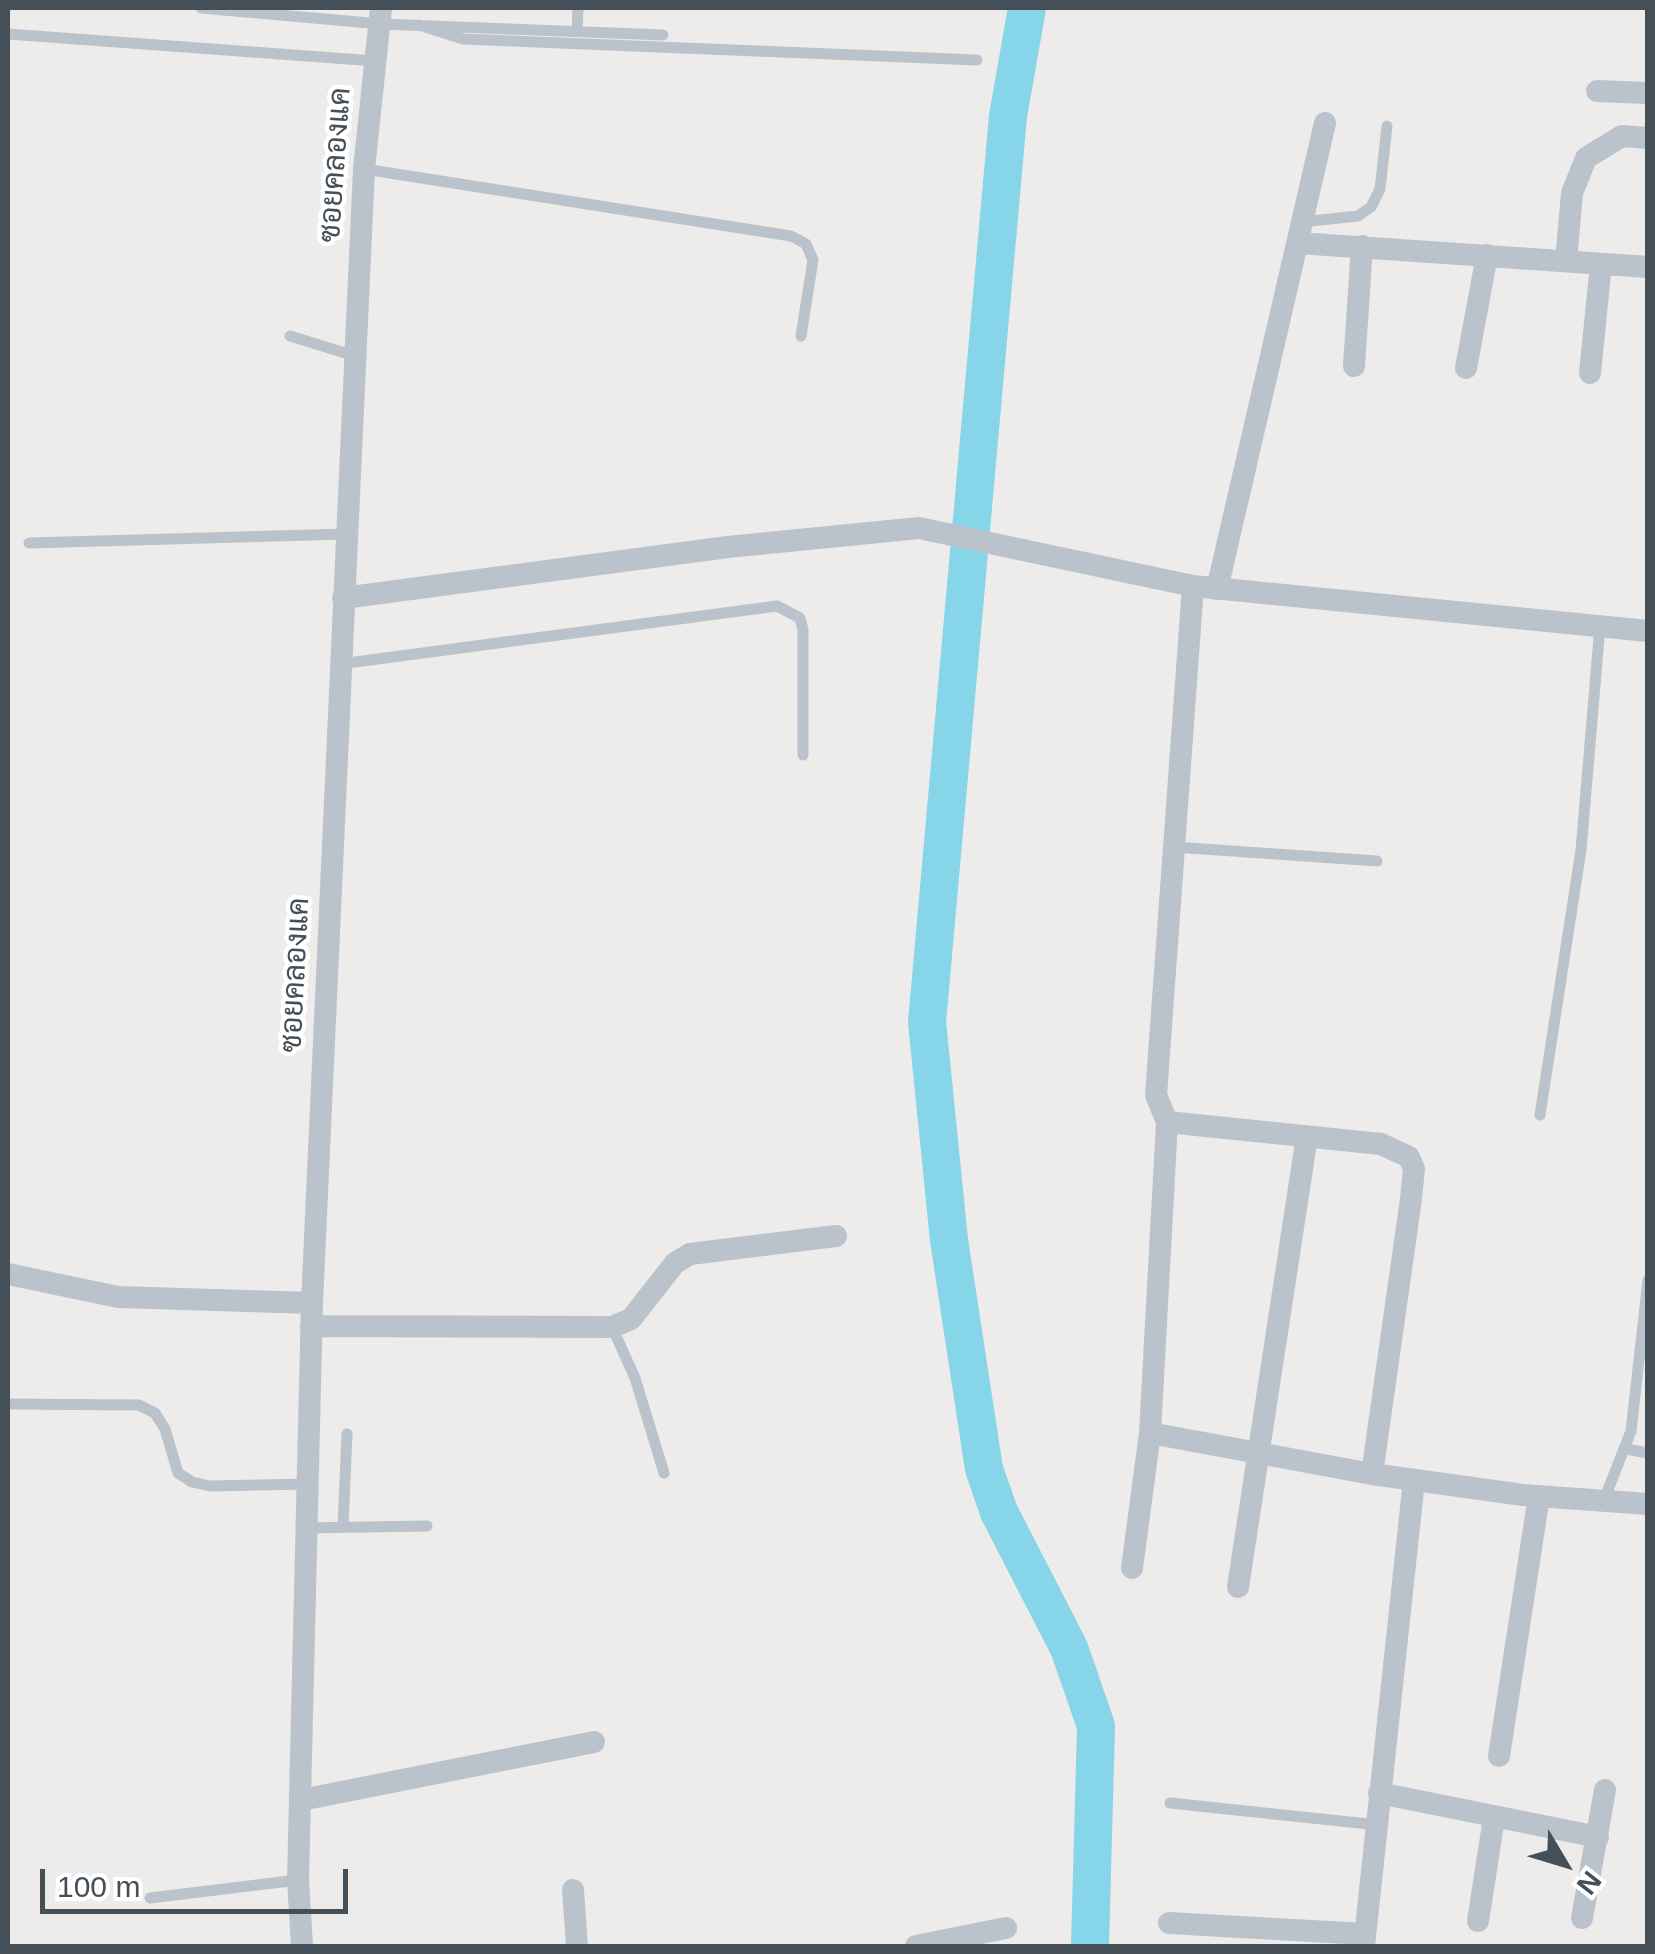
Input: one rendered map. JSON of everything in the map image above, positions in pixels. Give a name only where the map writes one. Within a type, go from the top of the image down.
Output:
[{"type":"street","name":"ซอยคลองแค","points":[[302,1946],[298,1880],[311,1315],[364,169],[381,16]]},
{"type":"street","points":[[1597,91],[1648,93]]},
{"type":"street","points":[[1217,589],[1325,123]]},
{"type":"street","points":[[1566,261],[1572,193],[1586,158],[1622,136],[1648,138]]},
{"type":"street","points":[[1300,232],[1362,246],[1648,267]]},
{"type":"street","points":[[1354,366],[1362,246]]},
{"type":"street","points":[[1466,368],[1486,254]]},
{"type":"street","points":[[1590,373],[1601,264]]},
{"type":"street","points":[[343,598],[900,529],[949,532],[1193,586],[1648,631]]},
{"type":"street","points":[[1132,1568],[1150,1433],[1167,1122],[1157,1085],[1193,586]]},
{"type":"street","points":[[1167,1122],[1381,1144],[1410,1157],[1414,1169],[1372,1474]]},
{"type":"street","points":[[1238,1587],[1307,1136]]},
{"type":"street","points":[[8,1274],[118,1297],[311,1315],[612,1327],[631,1319],[675,1263],[690,1254],[836,1236]]},
{"type":"street","points":[[1150,1433],[1414,1480],[1539,1496],[1648,1504]]},
{"type":"street","points":[[1170,1923],[1364,1940],[1414,1480]]},
{"type":"street","points":[[1499,1756],[1539,1496]]},
{"type":"street","points":[[302,1800],[594,1742]]},
{"type":"street","points":[[1582,1918],[1606,1790]]},
{"type":"street","points":[[1379,1792],[1598,1837]]},
{"type":"street","points":[[1478,1921],[1494,1818]]},
{"type":"street","points":[[573,1890],[577,1946]]},
{"type":"street","points":[[916,1946],[1006,1928]]},
{"type":"lane","points":[[201,8],[381,16],[463,39],[976,60]]},
{"type":"lane","points":[[576,30],[578,8]]},
{"type":"lane","points":[[419,25],[663,34]]},
{"type":"lane","points":[[8,34],[374,61]]},
{"type":"lane","points":[[1300,232],[1358,216],[1371,208],[1380,188],[1387,126]]},
{"type":"lane","points":[[364,169],[791,236],[806,244],[812,260],[801,336]]},
{"type":"lane","points":[[290,336],[355,356]]},
{"type":"lane","points":[[29,542],[346,534]]},
{"type":"lane","points":[[340,664],[777,606],[800,618],[803,630],[803,755]]},
{"type":"lane","points":[[1540,1115],[1581,850],[1600,626]]},
{"type":"lane","points":[[1174,847],[1377,860]]},
{"type":"lane","points":[[1604,1500],[1626,1449],[1636,1401],[1648,1280]]},
{"type":"lane","points":[[612,1327],[636,1378],[664,1472]]},
{"type":"lane","points":[[8,1404],[138,1405],[155,1413],[165,1429],[178,1473],[192,1482],[307,1484]]},
{"type":"lane","points":[[343,1528],[346,1434]]},
{"type":"lane","points":[[1626,1449],[1648,1454]]},
{"type":"lane","points":[[304,1528],[427,1526]]},
{"type":"lane","points":[[1170,1803],[1378,1825]]},
{"type":"lane","points":[[150,1898],[298,1880]]},
{"type":"waterway","points":[[1027,8],[1008,116],[927,1022],[949,1240],[984,1469],[999,1512],[1069,1648],[1096,1726],[1090,1946]]}]
